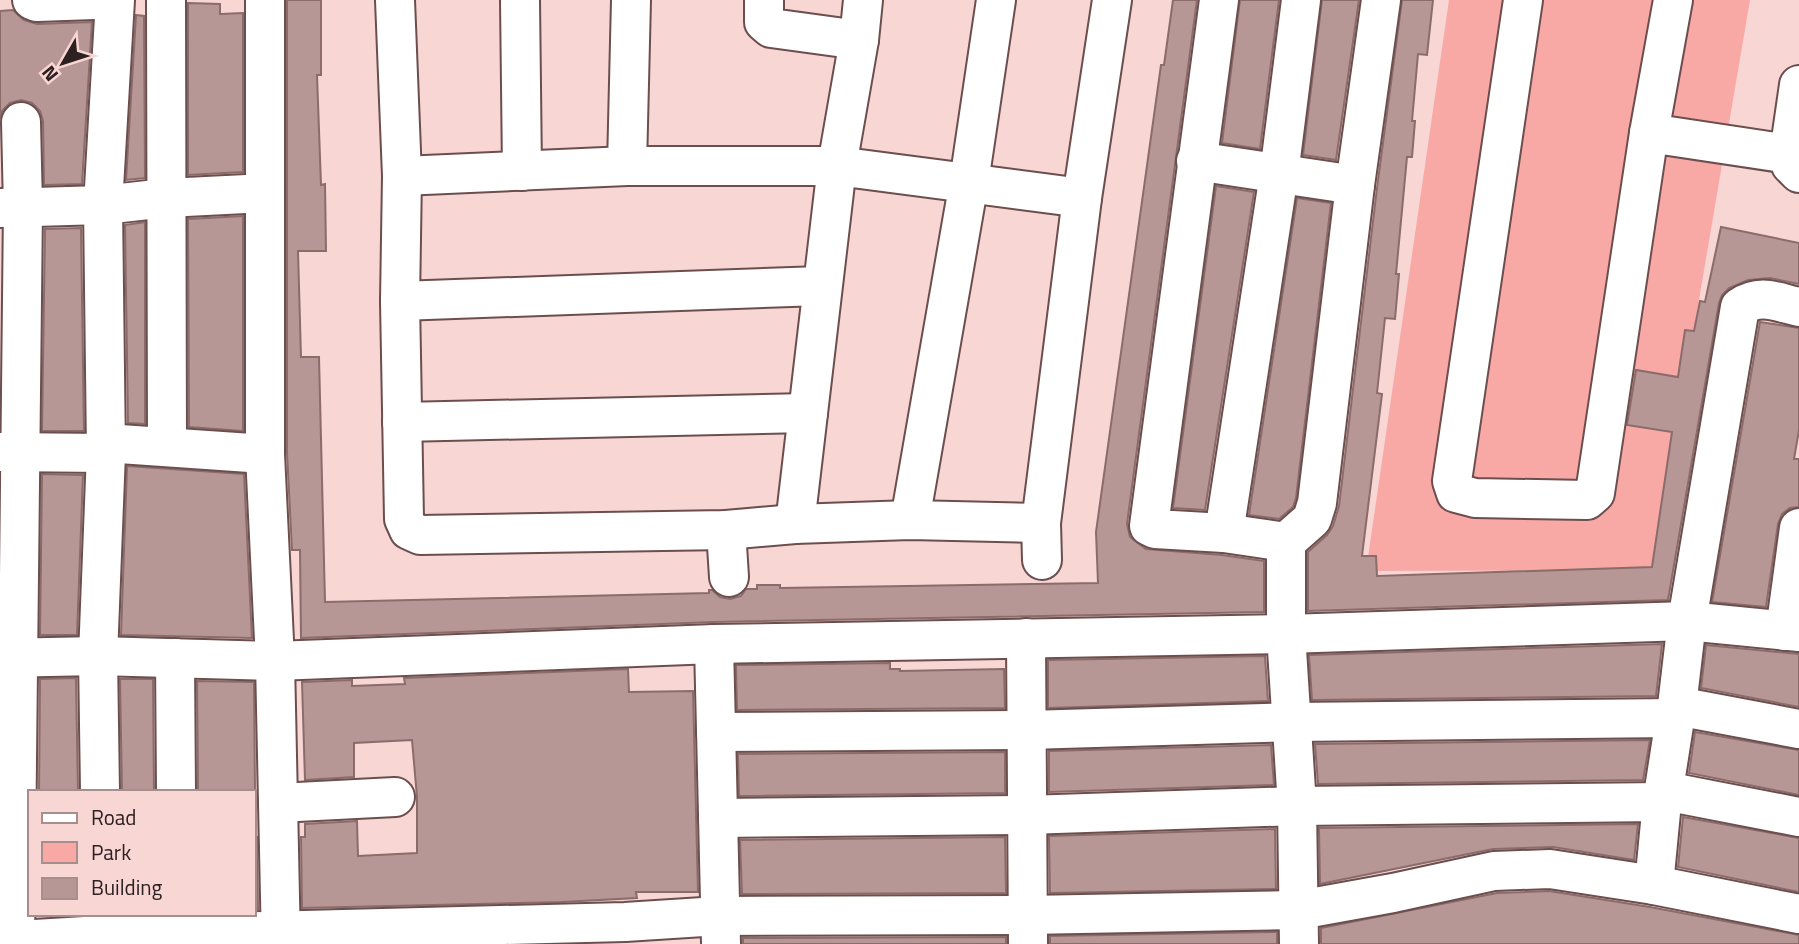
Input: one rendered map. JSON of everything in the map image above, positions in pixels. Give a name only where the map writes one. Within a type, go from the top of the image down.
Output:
[{"type":"street","points":[[32,0],[94,0]]},
{"type":"street","points":[[100,790],[99,656],[106,448],[103,205],[115,0]]},
{"type":"street","points":[[166,0],[167,446]]},
{"type":"street","points":[[265,0],[265,454],[275,661],[281,938]]},
{"type":"street","points":[[395,0],[402,176],[400,301],[404,519],[409,530],[420,535],[726,530],[795,524],[910,520],[1042,541],[1082,198],[1112,0]]},
{"type":"street","points":[[520,0],[522,172]]},
{"type":"street","points":[[627,166],[631,0]]},
{"type":"street","points":[[764,0],[764,22],[771,28],[859,40]]},
{"type":"street","points":[[795,524],[821,286],[863,0]]},
{"type":"street","points":[[910,520],[969,182],[996,0]]},
{"type":"street","points":[[1219,0],[1149,526],[1155,529],[1224,533],[1286,542]]},
{"type":"street","points":[[1224,533],[1279,174],[1301,0]]},
{"type":"street","points":[[1299,927],[1297,806],[1286,634],[1286,542],[1312,519],[1317,503],[1355,186],[1381,0]]},
{"type":"street","points":[[1523,0],[1452,481],[1456,493],[1475,498],[1587,500],[1595,493],[1649,133],[1673,0]]},
{"type":"street","points":[[1649,133],[1794,163],[1799,85]]},
{"type":"street","points":[[21,122],[11,207],[8,658],[10,942],[101,931],[178,931],[281,938],[720,930],[1299,927],[1393,893],[1494,871],[1550,869],[1654,885],[1799,914]]},
{"type":"street","points":[[1196,161],[1355,186]]},
{"type":"street","points":[[402,176],[627,166],[837,166],[1082,198]]},
{"type":"street","points":[[11,207],[103,205],[265,192]]},
{"type":"street","points":[[400,301],[821,286]]},
{"type":"street","points":[[1654,885],[1687,621],[1740,307],[1752,299],[1760,298],[1799,307]]},
{"type":"street","points":[[402,422],[808,413]]},
{"type":"street","points":[[10,452],[167,446],[265,454]]},
{"type":"street","points":[[8,658],[99,656],[275,661],[715,644],[1286,634],[1687,621],[1792,632],[1799,528]]},
{"type":"street","points":[[726,530],[729,576]]},
{"type":"street","points":[[1026,638],[1028,930]]},
{"type":"street","points":[[715,644],[720,930]]},
{"type":"street","points":[[175,658],[176,790]]},
{"type":"street","points":[[716,732],[1028,730],[1676,712],[1799,729]]},
{"type":"street","points":[[278,803],[395,797]]},
{"type":"street","points":[[718,818],[1027,815],[1664,797],[1799,817]]},
{"type":"green space","points":[[1449,0],[1750,0],[1653,570],[1366,571]]},
{"type":"building","points":[[287,0],[321,0],[321,75],[317,75],[321,185],[325,184],[326,251],[298,251],[301,357],[319,357],[325,602],[709,593],[709,590],[720,597],[730,599],[741,596],[746,589],[757,589],[757,585],[780,585],[780,588],[1098,583],[1096,532],[1161,65],[1164,65],[1173,0],[1197,0],[1127,524],[1130,537],[1146,549],[1264,561],[1264,612],[713,622],[301,638],[300,550],[292,550],[287,453]]},
{"type":"building","points":[[1240,0],[1279,0],[1260,149],[1222,143]]},
{"type":"building","points":[[1322,0],[1359,0],[1336,160],[1303,155]]},
{"type":"building","points":[[1402,0],[1433,0],[1427,55],[1418,54],[1412,157],[1407,157],[1396,274],[1399,274],[1395,319],[1385,318],[1377,393],[1382,394],[1362,556],[1376,556],[1377,576],[1652,567],[1672,432],[1627,425],[1636,370],[1678,377],[1685,330],[1694,331],[1700,301],[1705,302],[1721,227],[1799,243],[1799,284],[1770,278],[1748,280],[1729,288],[1719,303],[1668,600],[1308,611],[1308,552],[1327,535],[1333,526],[1339,506]]},
{"type":"building","points":[[188,3],[220,4],[220,14],[243,13],[243,172],[188,175]]},
{"type":"building","points":[[13,10],[24,20],[37,24],[92,22],[82,184],[44,185],[43,121],[40,111],[32,103],[21,100],[10,103],[2,111],[0,119],[0,11]]},
{"type":"building","points":[[136,15],[144,16],[145,178],[126,180]]},
{"type":"building","points":[[1216,186],[1254,192],[1205,510],[1173,508]]},
{"type":"building","points":[[1297,198],[1331,203],[1296,498],[1293,507],[1279,519],[1249,515]]},
{"type":"building","points":[[243,216],[243,431],[189,427],[188,219]]},
{"type":"building","points":[[145,222],[145,424],[128,423],[125,225]]},
{"type":"building","points":[[81,228],[84,431],[42,431],[45,229]]},
{"type":"building","points":[[1760,322],[1799,328],[1799,430],[1794,459],[1799,459],[1799,507],[1790,508],[1782,514],[1778,524],[1766,607],[1712,602]]},
{"type":"building","points":[[127,466],[244,474],[252,638],[121,635]]},
{"type":"building","points":[[42,474],[83,475],[77,635],[40,635]]},
{"type":"building","points":[[1662,644],[1656,696],[1312,700],[1309,655]]},
{"type":"building","points":[[1706,645],[1799,654],[1799,707],[1701,688]]},
{"type":"building","points":[[1265,656],[1268,701],[1048,708],[1048,660]]},
{"type":"building","points":[[890,663],[890,669],[900,671],[1004,669],[1005,708],[737,710],[736,665]]},
{"type":"building","points":[[628,669],[629,692],[693,691],[698,892],[636,892],[637,898],[562,902],[302,908],[301,837],[305,837],[305,824],[357,821],[358,856],[417,853],[417,797],[412,740],[354,743],[354,777],[305,780],[302,682],[352,680],[352,686],[405,684],[404,678]]},
{"type":"building","points":[[76,678],[78,790],[39,790],[40,679]]},
{"type":"building","points":[[120,679],[153,679],[154,790],[122,790]]},
{"type":"building","points":[[197,681],[254,682],[255,790],[198,790]]},
{"type":"building","points":[[1695,732],[1799,750],[1799,795],[1689,773]]},
{"type":"building","points":[[1650,740],[1643,780],[1318,784],[1315,744]]},
{"type":"building","points":[[1271,745],[1274,785],[1049,792],[1049,751]]},
{"type":"building","points":[[1005,752],[1005,793],[739,796],[738,754]]},
{"type":"building","points":[[1683,817],[1799,838],[1799,892],[1678,867]]},
{"type":"building","points":[[1638,824],[1634,860],[1553,847],[1493,849],[1320,884],[1319,828]]},
{"type":"building","points":[[1275,829],[1276,889],[1050,893],[1049,836]]},
{"type":"building","points":[[256,837],[257,837],[256,909]]},
{"type":"building","points":[[1005,837],[1006,893],[742,894],[740,840]]},
{"type":"building","points":[[1549,891],[1799,935],[1799,944],[1321,944],[1321,928],[1497,893]]},
{"type":"building","points":[[1277,932],[1277,944],[1050,944],[1050,936]]},
{"type":"building","points":[[1006,937],[1006,944],[743,944],[743,938]]}]
